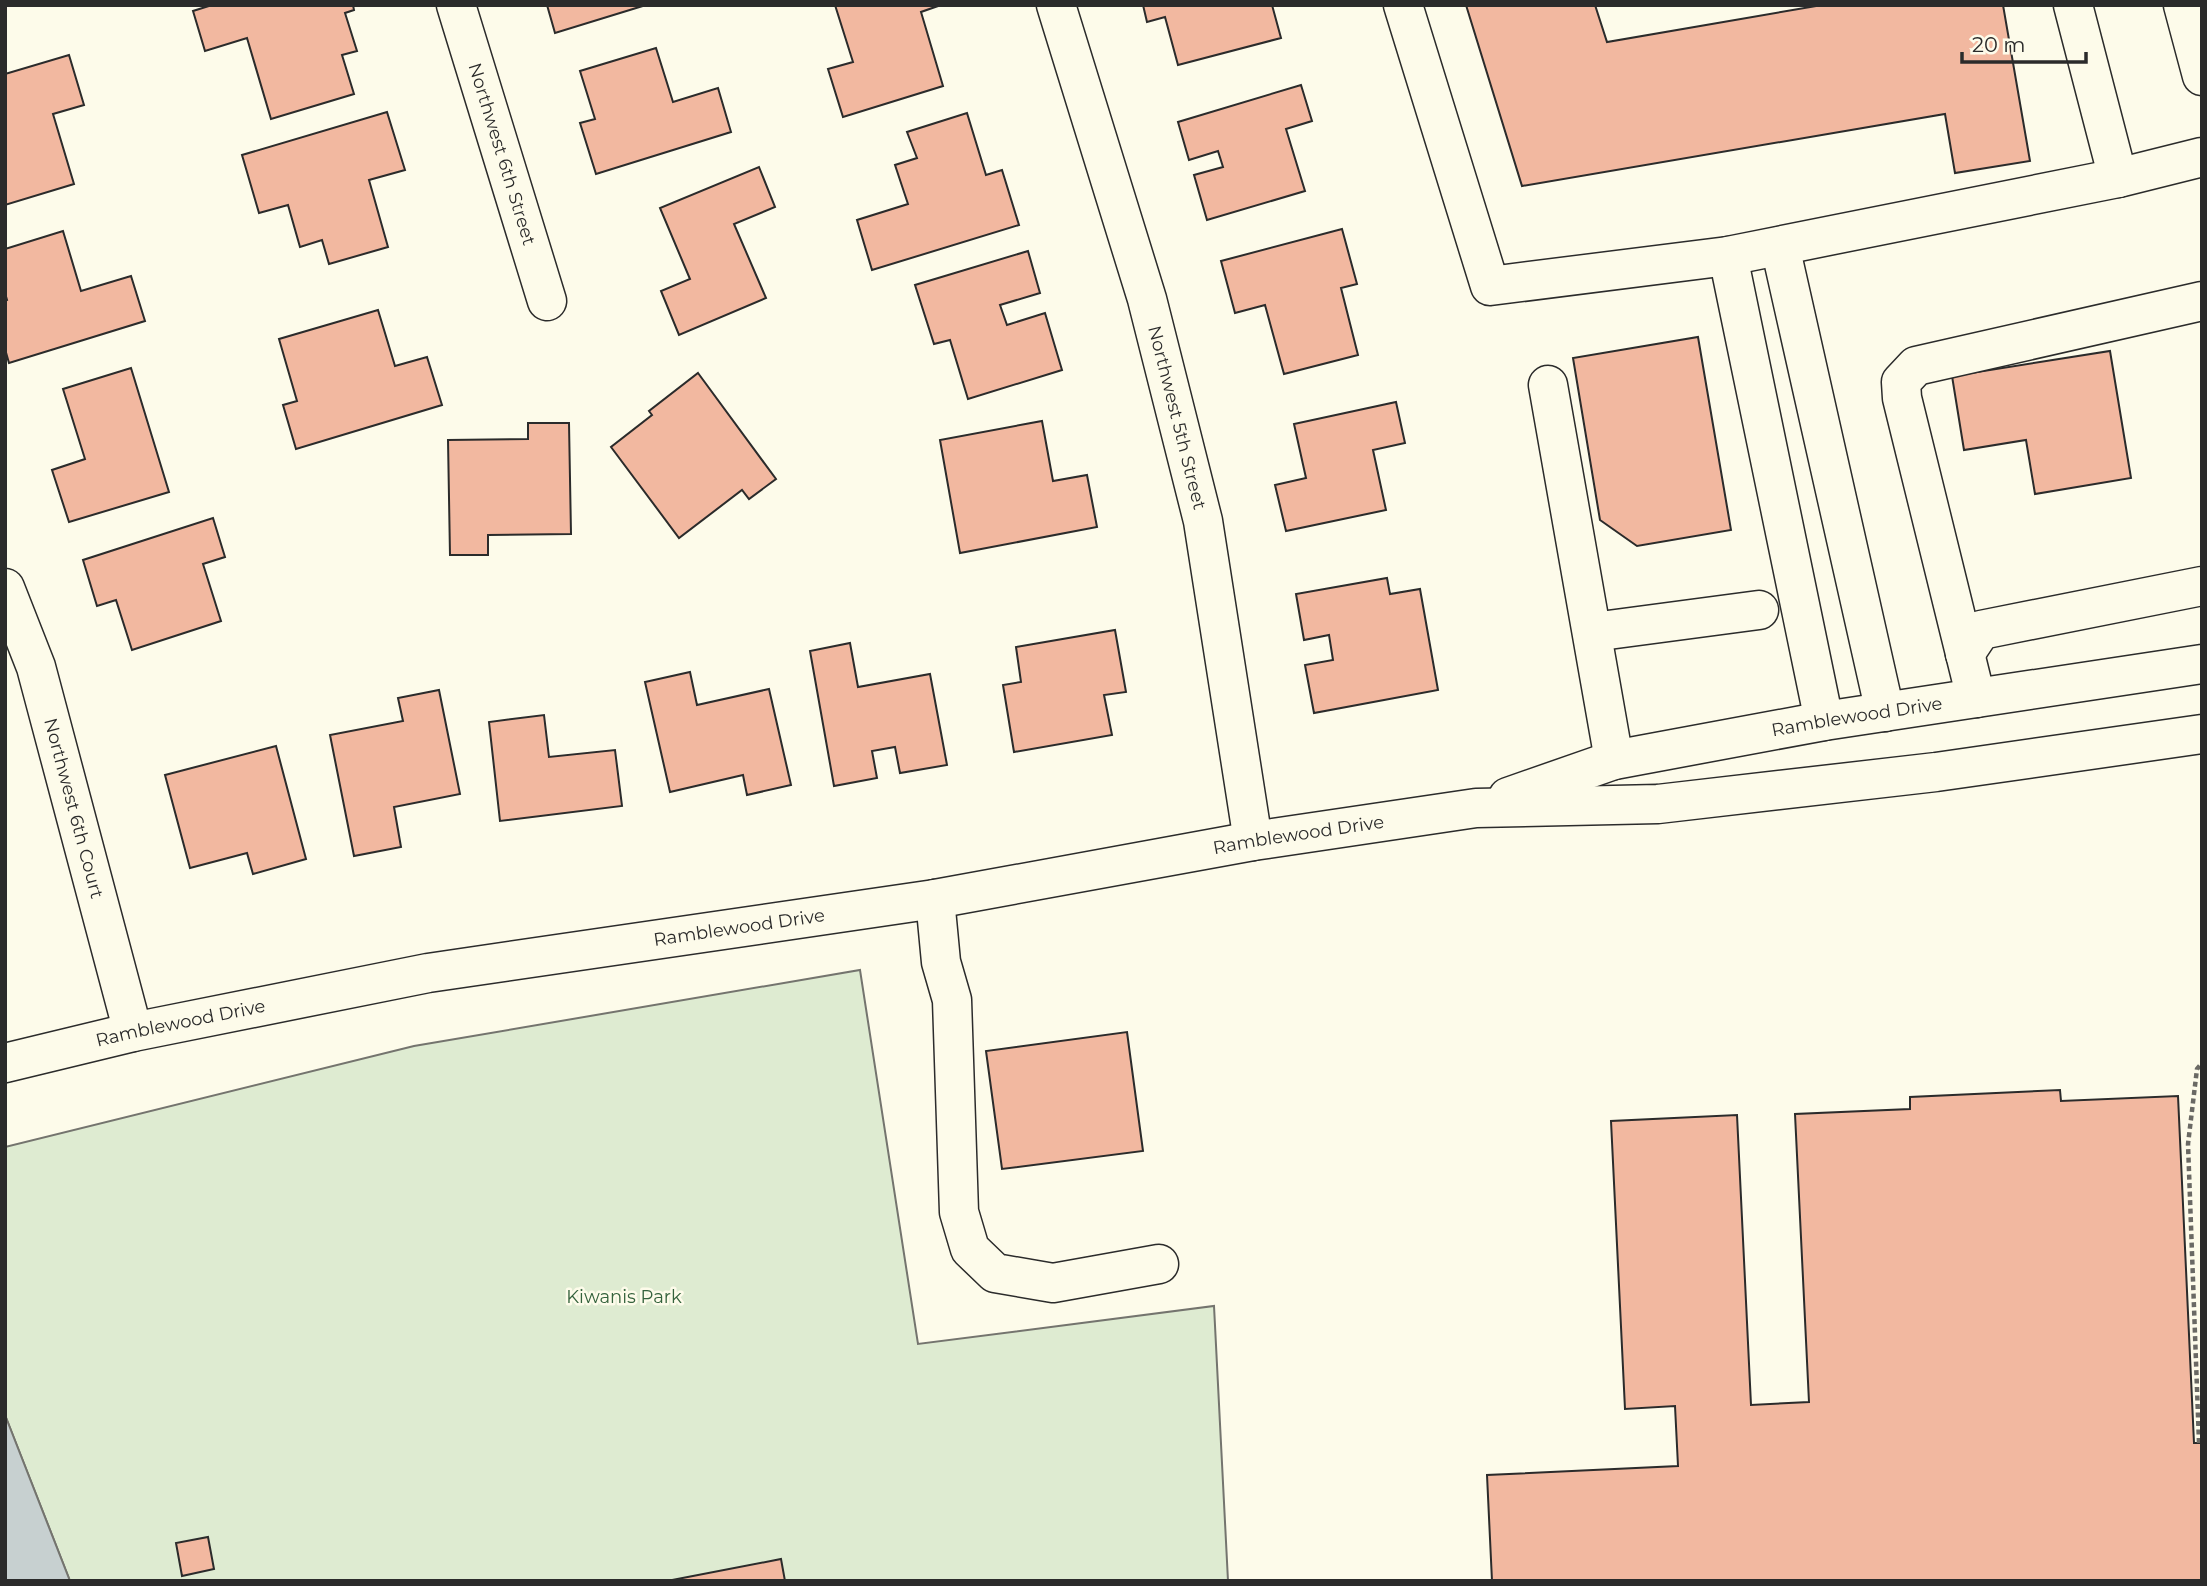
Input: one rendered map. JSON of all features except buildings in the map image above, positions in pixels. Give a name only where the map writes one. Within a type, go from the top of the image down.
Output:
[{"type":"street","name":"Northwest 6th Street","points":[[456,5],[547,301]]},
{"type":"street","name":"Northwest 5th Street","points":[[1056,5],[1147,299],[1203,520],[1254,841]]},
{"type":"street","points":[[1403,5],[1490,286],[1728,256],[2118,178],[2202,157]]},
{"type":"street","points":[[2073,5],[2118,178]]},
{"type":"street","points":[[2183,5],[2202,76]]},
{"type":"street","points":[[1780,246],[1885,712]]},
{"type":"street","points":[[1728,256],[1824,721]]},
{"type":"street","points":[[1976,698],[1902,398],[1901,382],[1916,366],[2202,301]]},
{"type":"street","points":[[1548,384],[1614,760]]},
{"type":"street","points":[[1965,654],[1980,630],[2202,586]]},
{"type":"street","name":"Northwest 6th Court","points":[[5,588],[36,667],[133,1032]]},
{"type":"street","points":[[1593,632],[1759,610]]},
{"type":"street","name":"Ramblewood Drive","points":[[1476,808],[1614,760],[1824,721],[2202,664]]},
{"type":"street","name":"Ramblewood Drive","points":[[5,1063],[133,1032],[428,973],[935,899],[1254,841],[1476,808],[1658,804],[1936,772],[2202,734]]},
{"type":"street","points":[[935,899],[941,962],[952,1000],[959,1212],[970,1249],[995,1273],[1053,1283],[1159,1264]]},
{"type":"path","points":[[2199,1443],[2188,1143],[2197,1069],[2202,1063]]},
{"type":"green space","name":"Kiwanis Park","points":[[860,970],[918,1344],[1214,1306],[1228,1581],[70,1581],[5,1415],[5,1147],[414,1046]]},
{"type":"shaded area","points":[[5,1415],[70,1581],[5,1581]]}]
